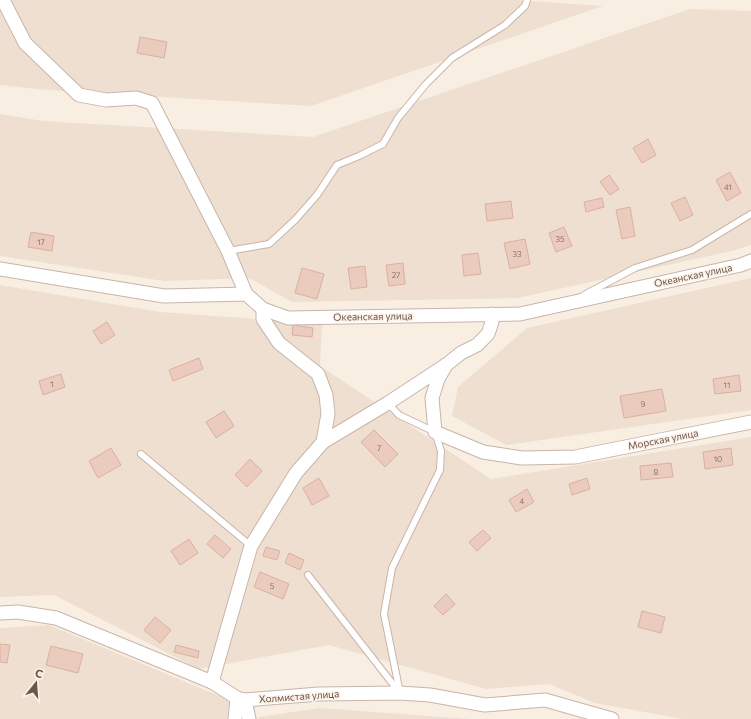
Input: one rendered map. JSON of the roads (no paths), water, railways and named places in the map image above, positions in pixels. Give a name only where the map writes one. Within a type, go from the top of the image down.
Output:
[{"type":"street","points":[[0,269],[164,296],[246,294],[228,251],[152,102],[136,98],[106,100],[80,95],[25,43],[3,0]]},
{"type":"street","name":"Океанская улица","points":[[246,294],[263,309],[288,318],[520,314],[741,265],[751,261]]},
{"type":"street","points":[[263,309],[263,319],[279,342],[318,374],[326,395],[328,414],[324,442]]},
{"type":"street","points":[[212,682],[250,546],[296,473],[324,442],[388,403],[446,365],[461,353],[477,345],[488,334],[492,322],[492,314]]},
{"type":"street","points":[[435,432],[432,398],[438,378],[446,365]]},
{"type":"street","name":"Морская улица","points":[[435,432],[483,452],[522,458],[575,457],[751,422]]},
{"type":"street","points":[[0,613],[18,612],[56,618],[212,682],[241,699],[249,719]]},
{"type":"street","name":"Холмистая улица","points":[[241,699],[319,694],[400,693],[430,695],[485,705],[545,700],[612,719]]},
{"type":"street","points":[[235,719],[241,699]]},
{"type":"lane","points":[[228,251],[269,244],[295,220],[317,195],[337,165],[383,144],[398,118],[426,84],[452,58],[505,25],[525,6],[527,0]]},
{"type":"lane","points":[[571,302],[635,268],[692,250],[751,214]]},
{"type":"lane","points":[[388,403],[399,415],[435,432],[441,451],[440,470],[392,568],[384,614],[400,693]]},
{"type":"lane","points":[[141,454],[250,546]]},
{"type":"lane","points":[[308,575],[400,693]]}]
